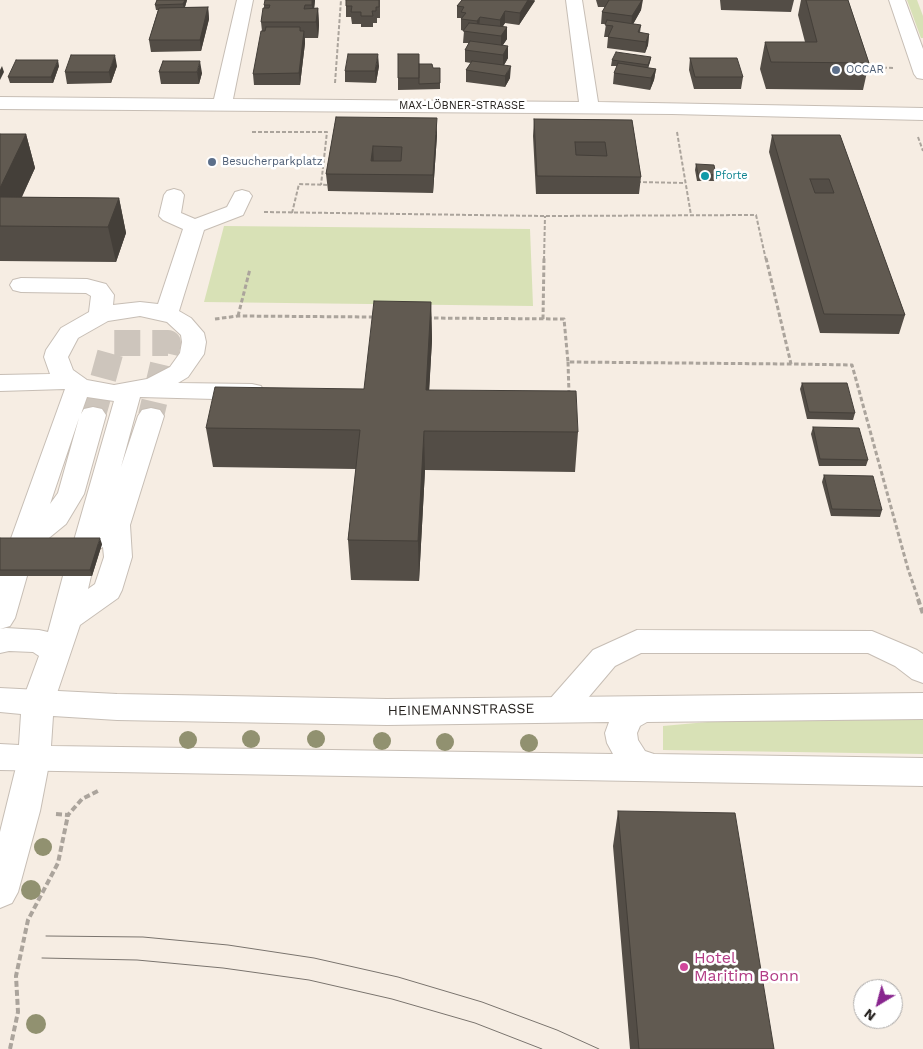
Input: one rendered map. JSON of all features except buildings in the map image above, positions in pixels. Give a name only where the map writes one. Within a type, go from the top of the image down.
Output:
[{"type":"street","points":[[222,105],[245,0]]},
{"type":"street","points":[[574,0],[589,107]]},
{"type":"street","points":[[897,0],[919,49],[923,74]]},
{"type":"street","name":"MAX-LÖBNER-STRASSE","points":[[0,103],[589,107],[923,114]]},
{"type":"street","points":[[174,196],[170,216],[195,226],[239,203]]},
{"type":"street","points":[[175,318],[195,226]]},
{"type":"street","points":[[22,285],[87,286],[98,289],[103,295],[100,316]]},
{"type":"street","points":[[73,384],[59,370],[56,357],[63,340],[73,330],[100,316],[129,310],[175,318],[192,333],[194,342],[192,354],[187,363],[170,378],[133,391]]},
{"type":"street","points":[[0,383],[73,384],[99,392],[264,392]]},
{"type":"street","points":[[73,384],[23,544],[56,517],[70,494],[93,415]]},
{"type":"street","points":[[116,525],[87,544],[98,498],[133,391]]},
{"type":"street","points":[[0,892],[23,811],[34,759],[38,702],[72,599],[95,586],[151,416]]},
{"type":"street","points":[[98,498],[116,525]]},
{"type":"street","points":[[0,618],[12,576]]},
{"type":"street","points":[[0,642],[6,639],[39,641],[55,652]]},
{"type":"street","points":[[560,709],[604,658],[637,641],[872,642],[906,658],[923,672]]},
{"type":"street","name":"HEINEMANNSTRASSE","points":[[0,700],[117,707],[377,712],[923,706]]},
{"type":"street","points":[[643,708],[629,717],[624,723],[621,733],[627,753],[642,765],[651,767]]},
{"type":"street","points":[[0,757],[923,772]]},
{"type":"path","points":[[334,106],[341,0]]},
{"type":"path","points":[[857,67],[897,68]]},
{"type":"path","points":[[672,108],[691,215]]},
{"type":"path","points":[[252,132],[327,132],[320,185]]},
{"type":"path","points":[[637,182],[685,184]]},
{"type":"path","points":[[292,213],[299,184],[329,185]]},
{"type":"path","points":[[239,203],[292,213],[545,216],[756,215],[791,364]]},
{"type":"path","points":[[543,319],[545,216]]},
{"type":"path","points":[[238,316],[250,269]]},
{"type":"path","points":[[175,318],[238,316],[386,317]]},
{"type":"path","points":[[425,318],[564,319],[569,399]]},
{"type":"path","points":[[568,362],[852,365],[908,569],[923,614]]},
{"type":"path","points":[[10,1049],[18,1012],[16,976],[28,920],[58,863],[68,815],[82,799],[103,788]]},
{"type":"path","points":[[54,814],[68,815]]},
{"type":"green space","points":[[907,0],[917,0],[923,16],[923,38],[921,38]]},
{"type":"green space","points":[[224,226],[530,229],[533,306],[204,302]]},
{"type":"green space","points":[[784,715],[923,717],[923,754],[663,750],[663,726]]},
{"type":"tunnel","points":[[93,415],[113,343],[168,343],[151,416]]},
{"type":"tram line","points":[[46,936],[143,937],[228,945],[314,958],[398,977],[482,1002],[557,1030],[599,1049]]},
{"type":"tram line","points":[[42,958],[137,960],[223,968],[309,980],[392,999],[475,1023],[542,1049]]},
{"type":"place","name":"OCCAR","points":[[836,70]]},
{"type":"place","name":"Besucherparkplatz","points":[[212,162]]},
{"type":"place","name":"Pforte","points":[[705,176]]},
{"type":"place","name":"Hotel Maritim Bonn","points":[[684,967]]}]
